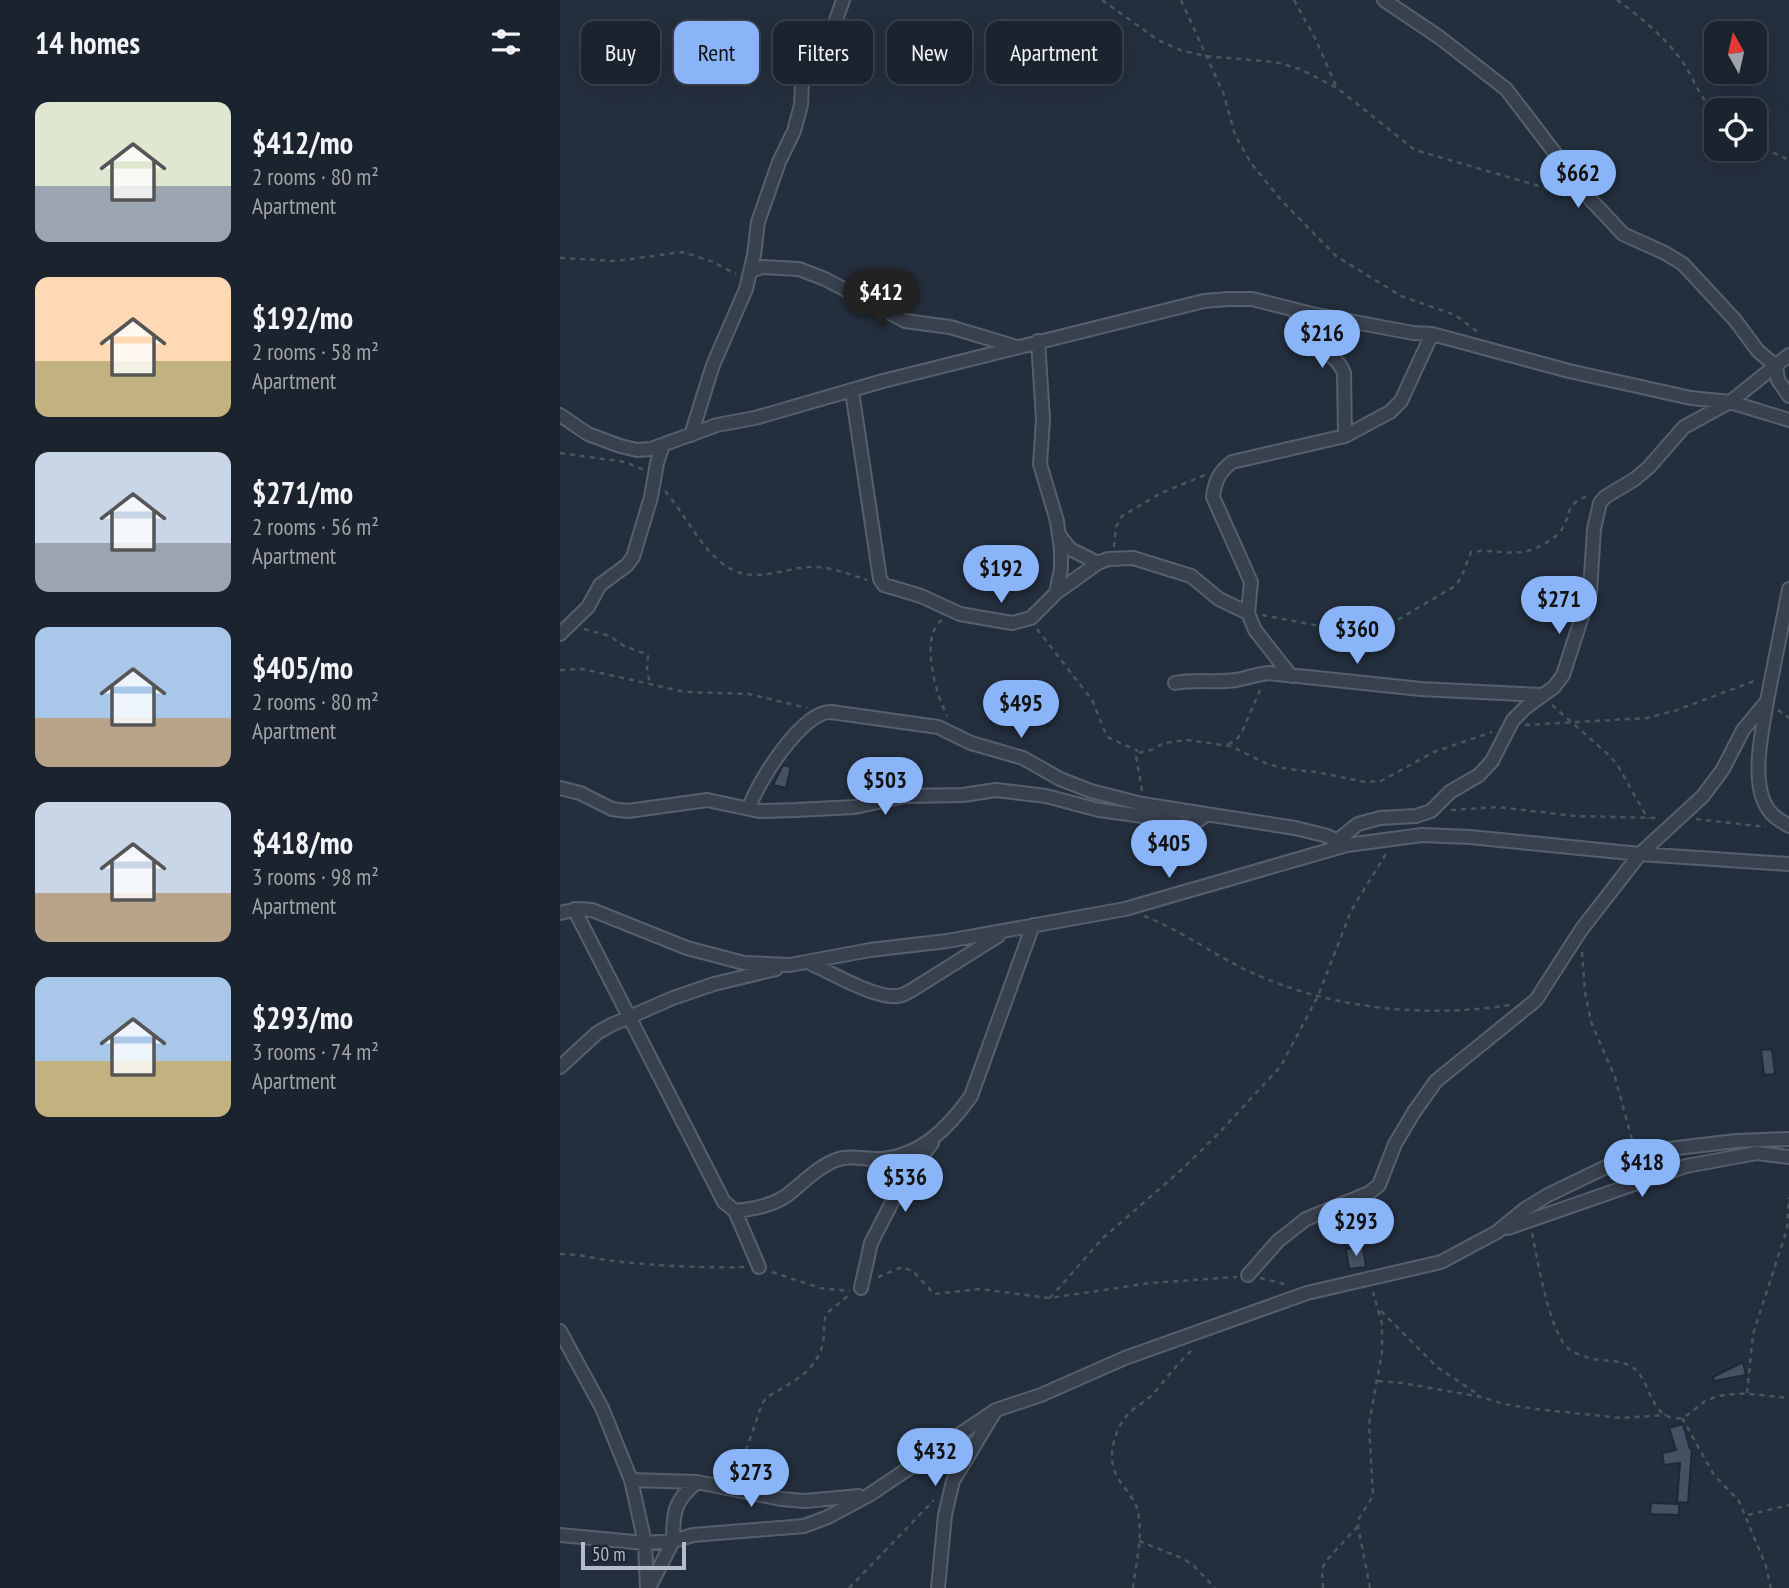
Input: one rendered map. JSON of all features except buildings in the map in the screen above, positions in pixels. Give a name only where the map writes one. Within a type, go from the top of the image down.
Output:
[{"type":"street","points":[[691,435],[713,365],[750,275],[758,222],[779,162],[794,131],[801,105],[802,84],[828,43],[843,0]]},
{"type":"street","points":[[1384,0],[1439,37],[1506,89],[1591,200],[1623,234],[1683,264],[1735,320],[1758,351],[1776,366],[1778,380],[1789,396]]},
{"type":"street","points":[[750,275],[762,267],[799,269],[825,279],[905,321],[950,327],[1018,347]]},
{"type":"street","points":[[560,415],[588,434],[637,450],[663,445],[717,425],[755,418],[834,394],[1038,341],[1204,301],[1252,299],[1294,310],[1413,333],[1432,334],[1569,371],[1691,398],[1730,402],[1789,420]]},
{"type":"street","points":[[1294,310],[1303,329],[1313,341],[1342,366],[1345,436]]},
{"type":"street","points":[[1291,676],[1255,629],[1248,613],[1251,582],[1213,497],[1215,482],[1222,469],[1232,462],[1345,436],[1390,412],[1401,401],[1432,334]]},
{"type":"street","points":[[1038,341],[1043,419],[1040,464],[1059,536],[1061,569],[1056,593]]},
{"type":"street","points":[[1342,843],[1358,824],[1380,818],[1416,816],[1431,811],[1450,792],[1479,775],[1492,761],[1510,726],[1525,708],[1554,687],[1563,675],[1590,592],[1597,510],[1605,497],[1649,467],[1684,427],[1730,402],[1789,355]]},
{"type":"street","points":[[852,391],[880,579],[884,585],[921,596],[953,612],[1012,623],[1026,620],[1039,612],[1056,593],[1103,561]]},
{"type":"street","points":[[560,634],[587,607],[595,591],[633,557],[663,445]]},
{"type":"street","points":[[1059,536],[1070,549],[1103,561],[1133,558],[1182,572],[1219,598],[1248,613]]},
{"type":"street","points":[[1783,827],[1764,802],[1759,769],[1767,701],[1789,589]]},
{"type":"street","points":[[1175,683],[1236,680],[1253,674],[1269,673],[1421,689],[1542,695]]},
{"type":"street","points":[[1248,1275],[1278,1241],[1306,1219],[1369,1193],[1379,1185],[1401,1133],[1436,1081],[1536,1000],[1581,930],[1640,854],[1703,796],[1715,780],[1742,730],[1767,701]]},
{"type":"street","points":[[749,808],[754,791],[800,731],[823,713],[863,715],[886,721],[937,727],[971,743],[1023,758],[1070,783],[1142,804],[1295,828],[1342,843]]},
{"type":"street","points":[[560,788],[580,793],[618,810],[707,800],[759,811],[855,807],[905,796],[941,796],[996,790],[1045,796],[1099,810],[1186,824],[1206,815]]},
{"type":"street","points":[[560,1067],[597,1033],[673,998],[703,988],[790,965],[870,950],[947,942],[1125,909],[1342,843],[1422,835],[1470,837],[1640,854],[1789,864]]},
{"type":"street","points":[[574,909],[724,1202],[735,1210],[759,1267]]},
{"type":"street","points":[[560,913],[574,909],[592,910],[687,948],[744,963],[790,965]]},
{"type":"street","points":[[860,1288],[871,1243],[898,1189],[971,1096],[1032,926]]},
{"type":"street","points":[[808,962],[873,992],[897,996],[912,990],[1008,930]]},
{"type":"street","points":[[735,1210],[760,1208],[784,1198],[838,1159],[883,1159],[911,1152],[939,1135]]},
{"type":"street","points":[[1497,1232],[1525,1209],[1548,1195],[1635,1153],[1736,1141],[1789,1139]]},
{"type":"street","points":[[560,1535],[645,1542],[673,1541],[693,1535],[804,1526],[828,1517],[869,1495],[996,1410],[1041,1395],[1125,1358],[1307,1293],[1441,1262],[1497,1232],[1686,1166],[1757,1153],[1789,1157]]},
{"type":"street","points":[[560,1331],[602,1408],[631,1480],[645,1542],[648,1588]]},
{"type":"street","points":[[938,1588],[945,1515],[953,1481],[996,1410]]},
{"type":"street","points":[[631,1480],[697,1482],[804,1501],[869,1495]]},
{"type":"street","points":[[648,1588],[673,1541],[676,1506],[683,1493],[697,1482]]},
{"type":"path","points":[[1102,0],[1168,46],[1205,57],[1275,62],[1300,69],[1337,88],[1415,150],[1442,160],[1508,176],[1535,187],[1591,200]]},
{"type":"path","points":[[1181,0],[1224,95],[1235,135],[1251,163],[1281,200],[1336,256],[1401,296],[1455,314],[1478,332]]},
{"type":"path","points":[[1294,0],[1315,37],[1337,88]]},
{"type":"path","points":[[1617,0],[1631,10],[1683,62],[1704,99]]},
{"type":"path","points":[[1767,150],[1789,160]]},
{"type":"path","points":[[560,258],[616,261],[682,252],[750,275]]},
{"type":"path","points":[[560,453],[625,463],[654,476],[709,551],[730,568],[767,575],[801,568],[827,568],[884,585]]},
{"type":"path","points":[[1103,561],[1115,545],[1118,520],[1122,516],[1181,484],[1222,469]]},
{"type":"path","points":[[1248,613],[1351,632],[1380,629],[1455,586],[1461,579],[1468,554],[1471,552],[1522,553],[1538,548],[1558,535],[1570,506],[1576,500],[1615,490]]},
{"type":"path","points":[[948,718],[936,686],[931,643],[938,623],[953,612]]},
{"type":"path","points":[[576,619],[576,624],[585,630],[610,636],[624,646],[646,654],[650,685]]},
{"type":"path","points":[[1026,620],[1046,638],[1092,700],[1107,737],[1140,751],[1152,750],[1159,744],[1175,740],[1225,746],[1235,748],[1267,764],[1365,782],[1381,780],[1434,752],[1510,726],[1624,720],[1657,715],[1715,698],[1772,674]]},
{"type":"path","points":[[560,670],[583,669],[698,693],[749,694],[823,713]]},
{"type":"path","points":[[1225,746],[1241,734],[1269,673]]},
{"type":"path","points":[[1542,695],[1610,756],[1648,819]]},
{"type":"path","points":[[1140,751],[1136,756],[1142,804]]},
{"type":"path","points":[[1431,811],[1497,807],[1575,816],[1648,819],[1680,817],[1783,827]]},
{"type":"path","points":[[1050,1298],[1103,1238],[1180,1171],[1281,1066],[1318,996],[1351,911],[1395,838]]},
{"type":"path","points":[[1125,909],[1169,927],[1243,969],[1318,996],[1375,1007],[1454,1012],[1509,1005]]},
{"type":"path","points":[[1581,930],[1585,992],[1591,1022],[1615,1077],[1635,1153]]},
{"type":"path","points":[[1746,1393],[1753,1334],[1787,1229],[1789,1197]]},
{"type":"path","points":[[1530,1220],[1536,1257],[1557,1334],[1568,1349],[1590,1358],[1622,1363],[1634,1368],[1644,1381],[1657,1408],[1665,1415]]},
{"type":"path","points":[[560,1254],[671,1266],[759,1267],[820,1288],[851,1291],[860,1288]]},
{"type":"path","points":[[721,1485],[742,1462],[766,1398],[803,1376],[812,1367],[822,1346],[826,1314],[869,1281],[902,1266],[914,1271],[934,1294],[979,1289],[1050,1298],[1150,1283],[1248,1275],[1289,1285],[1307,1293]]},
{"type":"path","points":[[1368,1279],[1382,1324],[1382,1352],[1369,1424],[1373,1496],[1358,1521],[1370,1588]]},
{"type":"path","points":[[1379,1310],[1437,1367],[1482,1397]]},
{"type":"path","points":[[1133,1588],[1139,1541],[1136,1506],[1117,1478],[1113,1467],[1113,1444],[1125,1419],[1146,1401],[1169,1372],[1197,1344]]},
{"type":"path","points":[[1378,1381],[1482,1397],[1503,1404],[1622,1418],[1665,1415],[1682,1418],[1707,1399],[1736,1393],[1789,1398]]},
{"type":"path","points":[[1682,1418],[1714,1475],[1739,1501],[1766,1566],[1771,1588]]},
{"type":"path","points":[[849,1588],[936,1498]]},
{"type":"path","points":[[1746,1516],[1789,1505]]},
{"type":"path","points":[[1323,1588],[1322,1570],[1325,1562],[1358,1526]]},
{"type":"path","points":[[1139,1541],[1184,1559],[1214,1588]]}]
